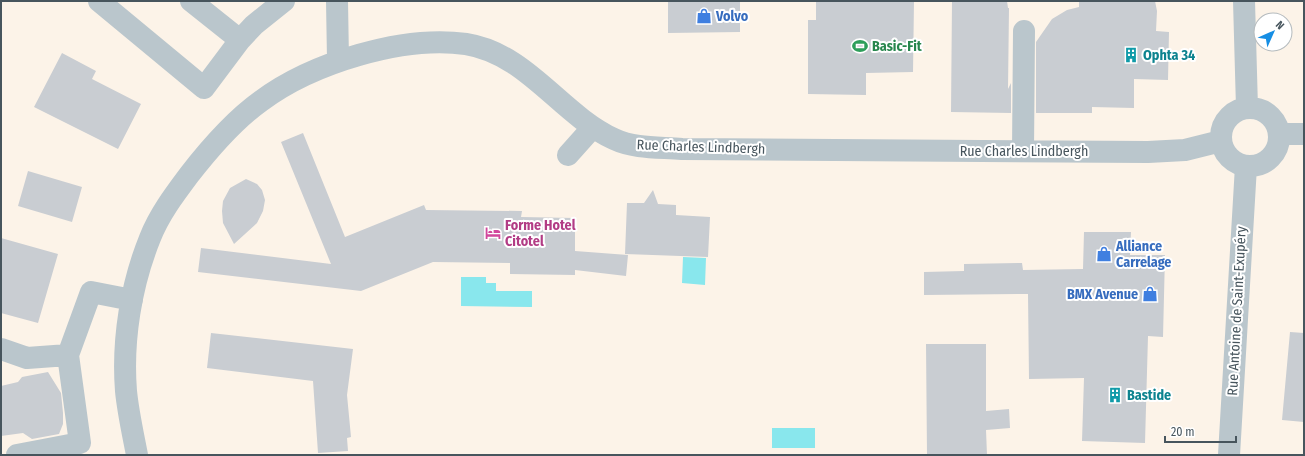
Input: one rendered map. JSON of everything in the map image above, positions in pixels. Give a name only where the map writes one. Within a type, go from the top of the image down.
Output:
[{"type":"street","points":[[99,1],[204,88],[240,40],[254,25],[284,1]]},
{"type":"street","points":[[191,1],[240,40]]},
{"type":"street","points":[[337,1],[338,60]]},
{"type":"street","points":[[1244,1],[1247,108]]},
{"type":"street","points":[[1023,151],[1024,31]]},
{"type":"street","name":"Rue Charles Lindbergh","points":[[137,455],[126,392],[125,356],[128,319],[150,237],[172,197],[209,150],[261,100],[338,60],[379,49],[441,43],[466,44],[487,50],[507,58],[531,75],[567,107],[593,127],[612,138],[634,146],[682,149],[1023,151],[1185,150],[1221,141]]},
{"type":"street","points":[[1247,108],[1264,112],[1276,125],[1279,134],[1276,151],[1270,158],[1254,166],[1237,164],[1229,158],[1221,141],[1221,132],[1230,116],[1247,108]]},
{"type":"street","points":[[568,155],[593,127]]},
{"type":"street","points":[[1279,134],[1304,134]]},
{"type":"street","name":"Rue Antoine de Saint-Exupéry","points":[[1228,455],[1246,166]]},
{"type":"street","points":[[17,455],[80,443],[68,355],[91,292],[132,300]]},
{"type":"street","points":[[1,349],[27,358],[68,355]]},
{"type":"shaded area","points":[[1,1],[1304,1],[1304,455],[1,455]]},
{"type":"water","points":[[683,257],[706,258],[705,285],[682,283]]},
{"type":"water","points":[[461,277],[486,277],[486,283],[496,283],[496,291],[532,291],[532,307],[461,306]]},
{"type":"water","points":[[772,428],[815,428],[815,448],[772,448]]},
{"type":"building","name":"Volvo","points":[[668,1],[740,1],[740,32],[668,33]]},
{"type":"building","name":"Basic-Fit","points":[[816,1],[914,1],[913,72],[866,73],[866,95],[808,94],[808,20],[816,20]]},
{"type":"building","points":[[952,1],[1007,1],[1009,8],[1008,89],[1011,83],[1011,113],[951,112]]},
{"type":"building","points":[[1079,1],[1155,1],[1157,11],[1156,31],[1169,32],[1168,80],[1134,79],[1134,108],[1092,107],[1092,113],[1036,113],[1036,42],[1052,19],[1067,10],[1079,7]]},
{"type":"building","points":[[62,53],[96,71],[92,79],[141,104],[118,149],[34,107]]},
{"type":"building","points":[[303,133],[345,237],[424,205],[426,210],[522,211],[521,217],[575,218],[575,251],[628,255],[626,276],[575,270],[575,275],[510,274],[510,263],[433,262],[361,291],[198,272],[201,248],[331,264],[281,142]]},
{"type":"building","points":[[28,171],[82,187],[72,222],[18,206]]},
{"type":"building","points":[[246,179],[257,184],[262,190],[265,200],[263,211],[257,223],[234,244],[223,223],[223,201],[230,188]]},
{"type":"building","points":[[653,190],[658,204],[676,205],[676,215],[710,217],[708,257],[625,254],[627,203],[644,203]]},
{"type":"building","points":[[1084,232],[1131,232],[1130,255],[1165,255],[1163,337],[1148,336],[1145,443],[1082,441],[1084,378],[1029,379],[1028,294],[924,295],[924,272],[964,271],[964,264],[1022,263],[1023,270],[1083,269]]},
{"type":"building","points":[[1,238],[58,254],[38,323],[1,313]]},
{"type":"building","points":[[1290,332],[1304,333],[1304,422],[1282,420]]},
{"type":"building","points":[[211,333],[353,349],[347,395],[351,437],[347,438],[348,451],[318,453],[313,381],[207,368]]},
{"type":"building","points":[[926,344],[986,344],[986,411],[1009,409],[1010,428],[986,430],[987,455],[927,455]]},
{"type":"building","points":[[48,372],[61,393],[63,424],[59,434],[32,439],[23,433],[1,436],[1,386],[18,382],[22,377]]},
{"type":"place","name":"Volvo","points":[[704,16]]},
{"type":"place","name":"Basic-Fit","points":[[860,46]]},
{"type":"place","name":"Ophta 34","points":[[1131,55]]},
{"type":"place","name":"Forme Hotel Citotel","points":[[493,233]]},
{"type":"place","name":"Alliance Carrelage","points":[[1104,254]]},
{"type":"place","name":"BMX Avenue","points":[[1150,294]]},
{"type":"place","name":"Bastide","points":[[1115,395]]}]
